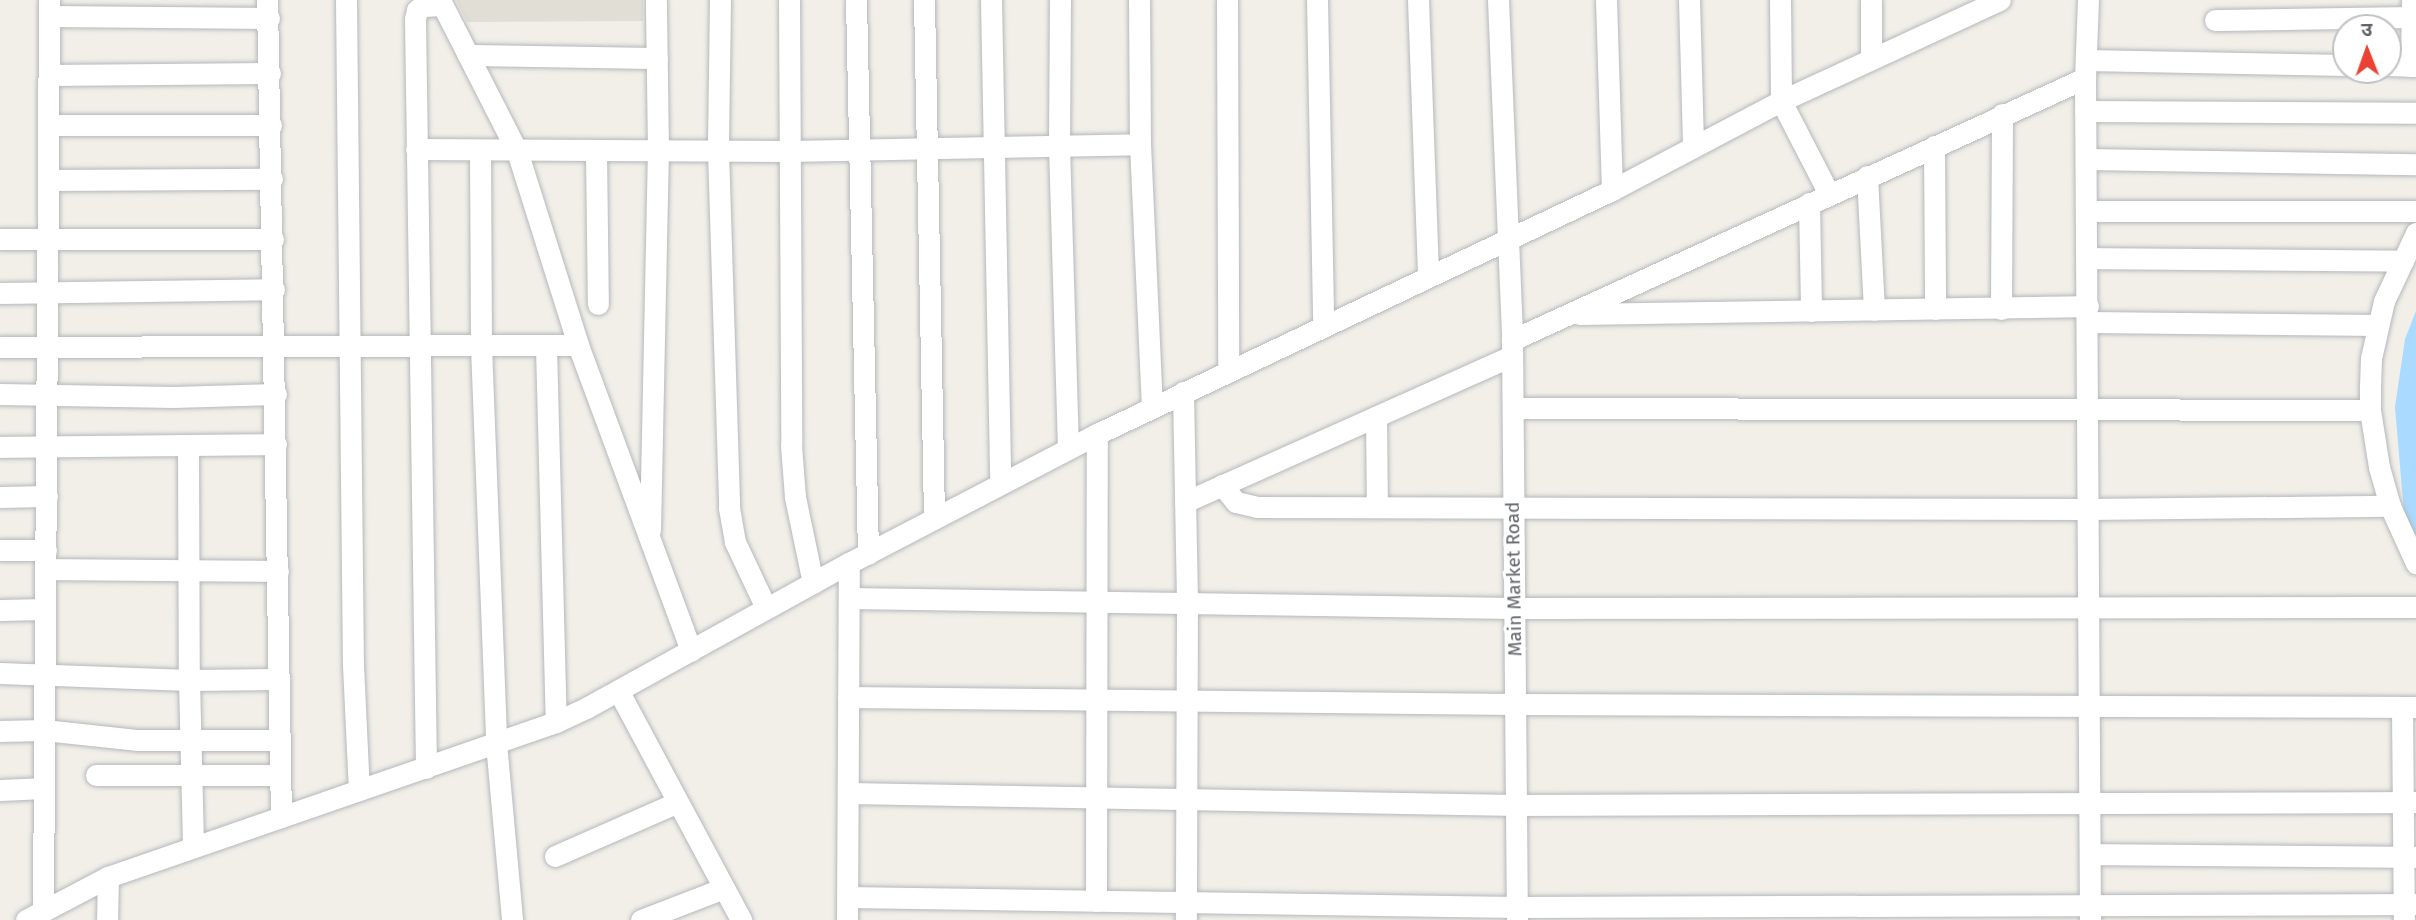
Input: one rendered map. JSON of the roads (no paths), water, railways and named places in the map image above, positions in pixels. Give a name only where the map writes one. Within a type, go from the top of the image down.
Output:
[{"type":"street","points":[[346,0],[353,665],[359,790]]},
{"type":"street","points":[[649,546],[658,151],[656,0]]},
{"type":"street","points":[[720,0],[718,151],[729,508],[735,542],[766,608]]},
{"type":"street","points":[[789,0],[791,445],[795,498],[813,583]]},
{"type":"street","points":[[856,0],[856,150],[868,554]]},
{"type":"street","points":[[924,0],[934,517]]},
{"type":"street","points":[[991,0],[1000,483]]},
{"type":"street","points":[[1060,0],[1059,146],[1068,449]]},
{"type":"street","points":[[1139,0],[1140,145],[1152,408]]},
{"type":"street","points":[[1227,0],[1228,370]]},
{"type":"street","points":[[1317,0],[1323,325]]},
{"type":"street","points":[[1418,0],[1428,275]]},
{"type":"street","name":"Main Market Road","points":[[1499,0],[1512,348],[1517,914]]},
{"type":"street","points":[[1606,0],[1612,190]]},
{"type":"street","points":[[1689,0],[1693,146]]},
{"type":"street","points":[[1780,0],[1781,102],[1819,199],[1811,311]]},
{"type":"street","points":[[1871,0],[1871,58]]},
{"type":"street","points":[[35,915],[108,877],[556,722],[619,692],[934,517],[1097,434],[1612,190],[1781,102],[1999,0]]},
{"type":"street","points":[[2088,0],[2085,111],[2090,607],[2089,912]]},
{"type":"street","points":[[426,768],[415,19],[417,10],[423,6],[441,2],[517,151],[578,345],[649,546],[691,651]]},
{"type":"street","points":[[35,915],[44,788],[49,8],[268,9],[281,817]]},
{"type":"street","points":[[2215,20],[2414,11],[2414,66]]},
{"type":"street","points":[[468,55],[657,58]]},
{"type":"street","points":[[1185,502],[1376,417],[1512,348],[1569,314],[2002,114],[2085,69],[2332,65]]},
{"type":"street","points":[[49,75],[270,73]]},
{"type":"street","points":[[2085,111],[2416,113]]},
{"type":"street","points":[[2001,309],[2002,114]]},
{"type":"street","points":[[49,125],[271,125]]},
{"type":"street","points":[[416,149],[790,151],[1140,145]]},
{"type":"street","points":[[1934,146],[1935,309]]},
{"type":"street","points":[[480,150],[481,345],[496,743],[512,920]]},
{"type":"street","points":[[596,151],[598,304]]},
{"type":"street","points":[[2086,159],[2416,164]]},
{"type":"street","points":[[1867,176],[1874,310]]},
{"type":"street","points":[[49,180],[272,179]]},
{"type":"street","points":[[2087,211],[2416,211]]},
{"type":"street","points":[[2416,233],[2384,301],[2371,358],[2370,410],[2375,450],[2390,506],[2416,563]]},
{"type":"street","points":[[0,239],[273,239]]},
{"type":"street","points":[[2087,258],[2403,261]]},
{"type":"street","points":[[0,293],[274,289]]},
{"type":"street","points":[[1569,314],[2001,309],[2378,325]]},
{"type":"street","points":[[0,347],[578,345]]},
{"type":"street","points":[[547,347],[556,722]]},
{"type":"street","points":[[1183,392],[1187,603],[1186,911]]},
{"type":"street","points":[[0,394],[173,397],[276,394]]},
{"type":"street","points":[[1513,408],[2370,410]]},
{"type":"street","points":[[1376,417],[1377,508]]},
{"type":"street","points":[[1096,901],[1097,434]]},
{"type":"street","points":[[0,447],[276,444]]},
{"type":"street","points":[[188,445],[188,680],[193,847]]},
{"type":"street","points":[[1222,485],[1230,498],[1244,505],[1377,508],[2088,509],[2390,506]]},
{"type":"street","points":[[0,496],[47,496]]},
{"type":"street","points":[[0,550],[46,560],[189,569],[278,571]]},
{"type":"street","points":[[847,920],[849,564]]},
{"type":"street","points":[[849,598],[1514,608],[2416,607]]},
{"type":"street","points":[[0,610],[45,609]]},
{"type":"street","points":[[0,673],[188,680],[279,679]]},
{"type":"street","points":[[619,692],[741,920]]},
{"type":"street","points":[[847,897],[1096,901],[1186,911],[1517,914],[2408,909],[2410,857],[2409,707],[1515,704],[848,697]]},
{"type":"street","points":[[0,731],[44,730],[111,738],[280,740]]},
{"type":"street","points":[[96,775],[280,775]]},
{"type":"street","points":[[0,790],[44,788]]},
{"type":"street","points":[[848,793],[1516,805],[2409,801]]},
{"type":"street","points":[[555,856],[678,802]]},
{"type":"street","points":[[2090,854],[2410,857]]},
{"type":"street","points":[[107,920],[108,877]]},
{"type":"street","points":[[641,920],[724,888]]},
{"type":"water","points":[[2416,311],[2416,536],[2404,513],[2395,407],[2405,339]]}]
